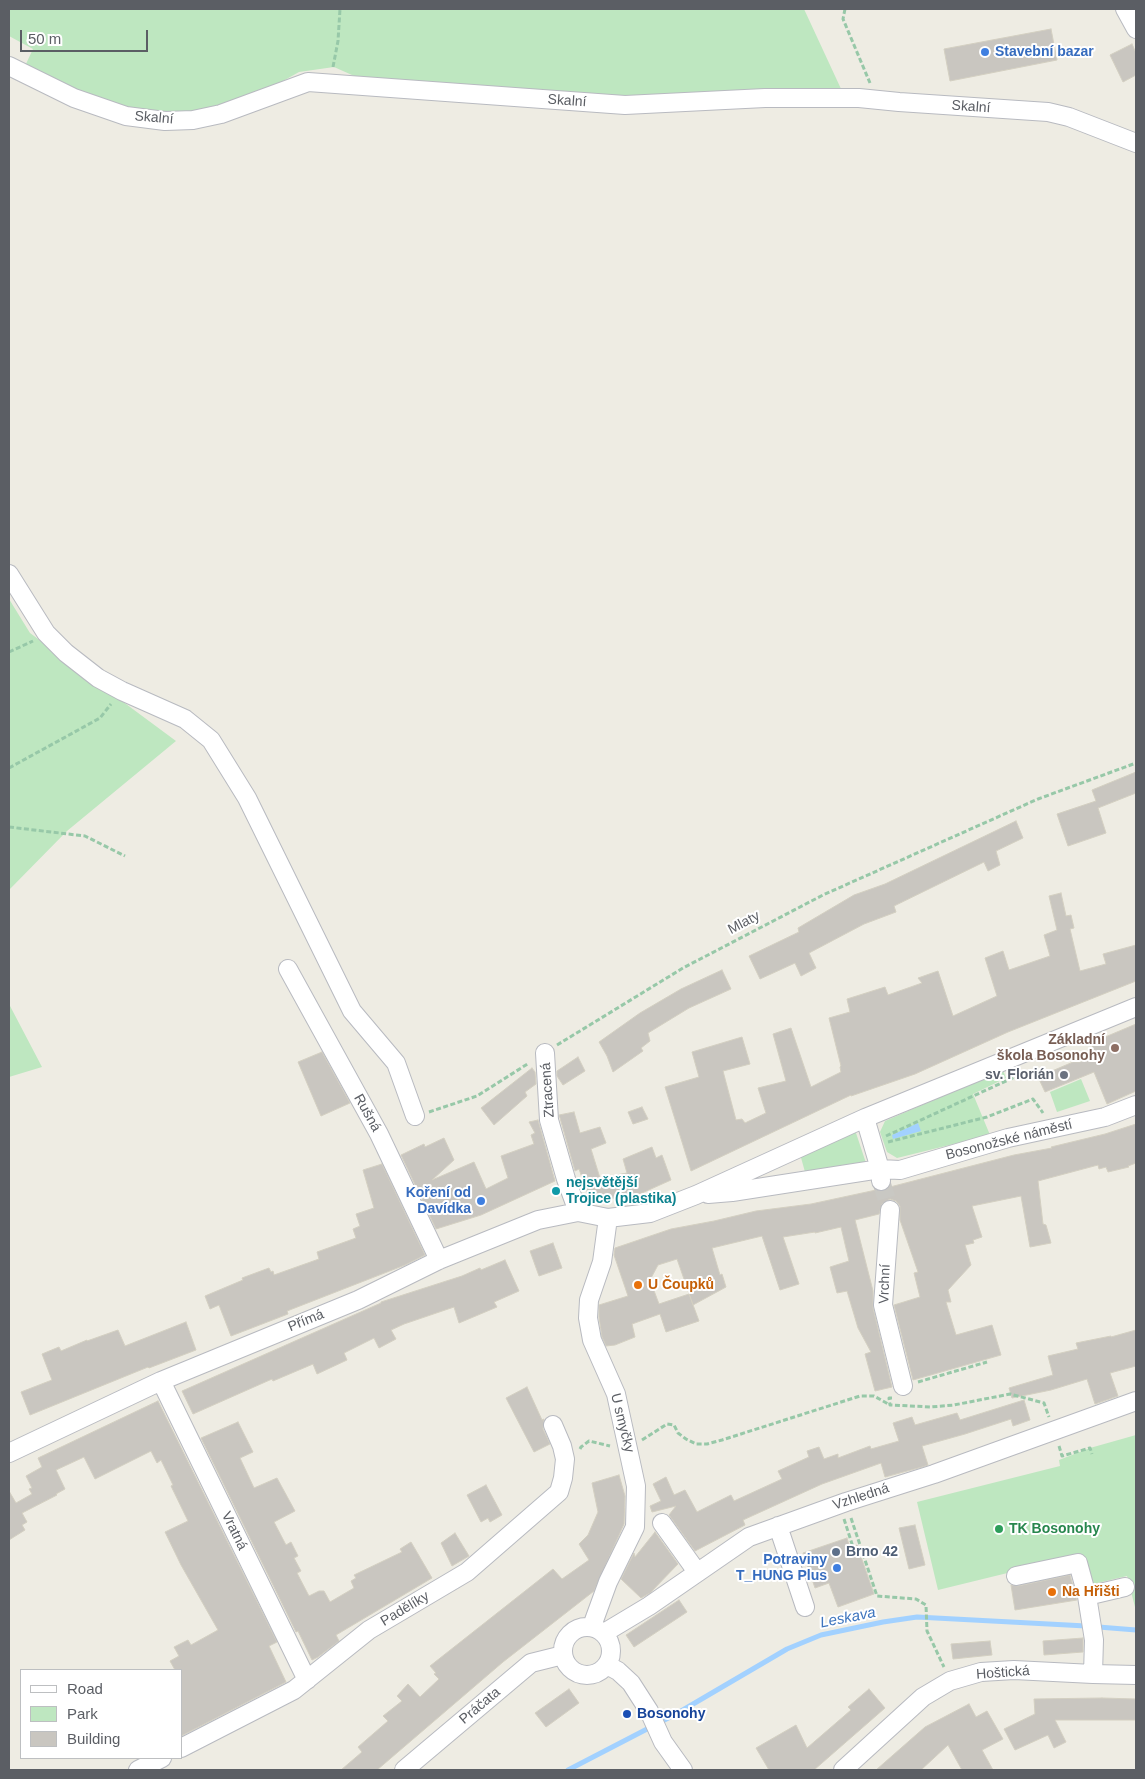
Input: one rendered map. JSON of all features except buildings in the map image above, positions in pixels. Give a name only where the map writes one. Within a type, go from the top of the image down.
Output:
[{"type":"street","name":"Skalní","points":[[9,66],[74,98],[126,116],[165,121],[193,120],[221,114],[308,82],[330,82],[626,105],[765,98],[859,98],[1048,112],[1069,117],[1136,143]]},
{"type":"street","points":[[9,574],[46,633],[66,653],[92,673],[122,691],[185,719],[211,740],[247,798],[352,1011],[396,1063],[415,1116]]},
{"type":"street","name":"Rušná","points":[[288,969],[379,1134],[439,1260]]},
{"type":"street","name":"Bosonožské náměstí","points":[[608,1218],[650,1213],[696,1195],[865,1118],[1136,1007]]},
{"type":"street","name":"Ztracená","points":[[546,1053],[549,1120],[566,1179],[578,1212]]},
{"type":"street","name":"Bosonožské náměstí","points":[[696,1195],[881,1175],[1008,1138],[1105,1117],[1136,1105]]},
{"type":"street","points":[[865,1118],[881,1175]]},
{"type":"street","name":"Vrchní","points":[[890,1210],[883,1304],[903,1386]]},
{"type":"street","name":"Přímá","points":[[9,1453],[161,1381],[358,1300],[439,1260],[538,1220],[578,1212],[608,1218]]},
{"type":"street","name":"U smyčky","points":[[598,1630],[608,1582],[635,1527],[636,1486],[616,1394],[592,1340],[588,1318],[589,1300],[602,1262],[608,1218]]},
{"type":"street","name":"Vratná","points":[[161,1381],[307,1680]]},
{"type":"street","name":"Vzhledná","points":[[598,1630],[649,1606],[749,1537],[842,1503],[934,1474],[1136,1401]]},
{"type":"street","name":"Padělíky","points":[[182,1747],[294,1690],[369,1630],[468,1572],[560,1492],[565,1459],[554,1425]]},
{"type":"street","points":[[662,1524],[696,1572]]},
{"type":"street","points":[[778,1526],[805,1607]]},
{"type":"street","points":[[1016,1576],[1078,1563],[1091,1615],[1094,1640],[1093,1674]]},
{"type":"street","points":[[1087,1596],[1125,1587]]},
{"type":"street","points":[[580,1627],[598,1630],[608,1637],[612,1648],[610,1660],[607,1665],[595,1674],[580,1674],[568,1666],[563,1655],[564,1643],[570,1633],[580,1627]]},
{"type":"street","name":"Práčata","points":[[404,1770],[531,1664],[563,1655]]},
{"type":"street","points":[[607,1665],[618,1671],[631,1683],[644,1701],[665,1746],[683,1770]]},
{"type":"street","name":"Hoštická","points":[[843,1770],[923,1697],[950,1681],[981,1672],[1014,1670],[1136,1674]]},
{"type":"street","points":[[138,1770],[160,1759]]},
{"type":"path","points":[[330,82],[338,41],[340,9]]},
{"type":"path","points":[[845,9],[843,19],[877,100]]},
{"type":"path","points":[[9,652],[46,633]]},
{"type":"path","points":[[9,768],[100,718],[122,691]]},
{"type":"path","name":"Mlaty","points":[[415,1116],[477,1096],[682,968],[823,895],[1038,799],[1136,763]]},
{"type":"path","points":[[9,827],[86,836],[125,856]]},
{"type":"path","points":[[872,1143],[992,1089],[1024,1072]]},
{"type":"path","points":[[872,1143],[893,1142],[988,1117],[1033,1099],[1047,1118]]},
{"type":"path","points":[[935,1377],[987,1362]]},
{"type":"path","points":[[890,1406],[889,1398],[903,1395],[903,1386]]},
{"type":"path","points":[[660,1427],[667,1424],[674,1425],[678,1433],[686,1439],[696,1444],[707,1444],[860,1396],[874,1396],[890,1406],[930,1407],[954,1405],[1010,1394],[1044,1403],[1062,1456],[1090,1448],[1092,1454]]},
{"type":"path","points":[[579,1454],[581,1447],[589,1441],[628,1450]]},
{"type":"path","points":[[842,1503],[853,1546]]},
{"type":"path","points":[[842,1503],[877,1596],[916,1599],[926,1605],[927,1632],[950,1681]]},
{"type":"green space","points":[[9,9],[804,9],[842,91],[633,98],[361,79],[334,67],[299,72],[267,90],[184,117],[144,116],[76,92],[25,66],[33,49],[9,36]]},
{"type":"green space","points":[[9,599],[30,633],[176,741],[67,831],[9,890]]},
{"type":"green space","points":[[9,1004],[42,1067],[9,1077]]},
{"type":"green space","points":[[1003,1070],[1006,1078],[973,1094],[990,1135],[897,1158],[887,1152],[880,1132],[885,1121]]},
{"type":"green space","points":[[1081,1079],[1090,1101],[1057,1112],[1050,1092]]},
{"type":"green space","points":[[855,1130],[866,1163],[805,1172],[800,1154]]},
{"type":"green space","name":"TK Bosonohy","points":[[1136,1435],[1136,1611],[1127,1576],[1089,1585],[1081,1555],[938,1590],[917,1502],[1060,1466],[1059,1460],[1090,1448]]},
{"type":"water","points":[[918,1123],[921,1131],[893,1139],[892,1135]]},
{"type":"waterway","name":"Leskava","points":[[568,1770],[676,1714],[787,1649],[821,1635],[917,1617],[1136,1630]]},
{"type":"tunnel","points":[[881,1181],[890,1210]]},
{"type":"place","name":"Stavební bazar","points":[[985,52]]},
{"type":"place","name":"Základní škola Bosonohy","points":[[1115,1048]]},
{"type":"place","name":"sv. Florián","points":[[1064,1075]]},
{"type":"place","name":"nejsvětější Trojice (plastika)","points":[[556,1191]]},
{"type":"place","name":"Koření od Davídka","points":[[481,1201]]},
{"type":"place","name":"U Čoupků","points":[[638,1285]]},
{"type":"place","name":"TK Bosonohy","points":[[999,1529]]},
{"type":"place","name":"Brno 42","points":[[836,1552]]},
{"type":"place","name":"Potraviny T_HUNG Plus","points":[[837,1568]]},
{"type":"place","name":"Na Hřišti","points":[[1052,1592]]},
{"type":"place","name":"Bosonohy","points":[[627,1714]]}]
